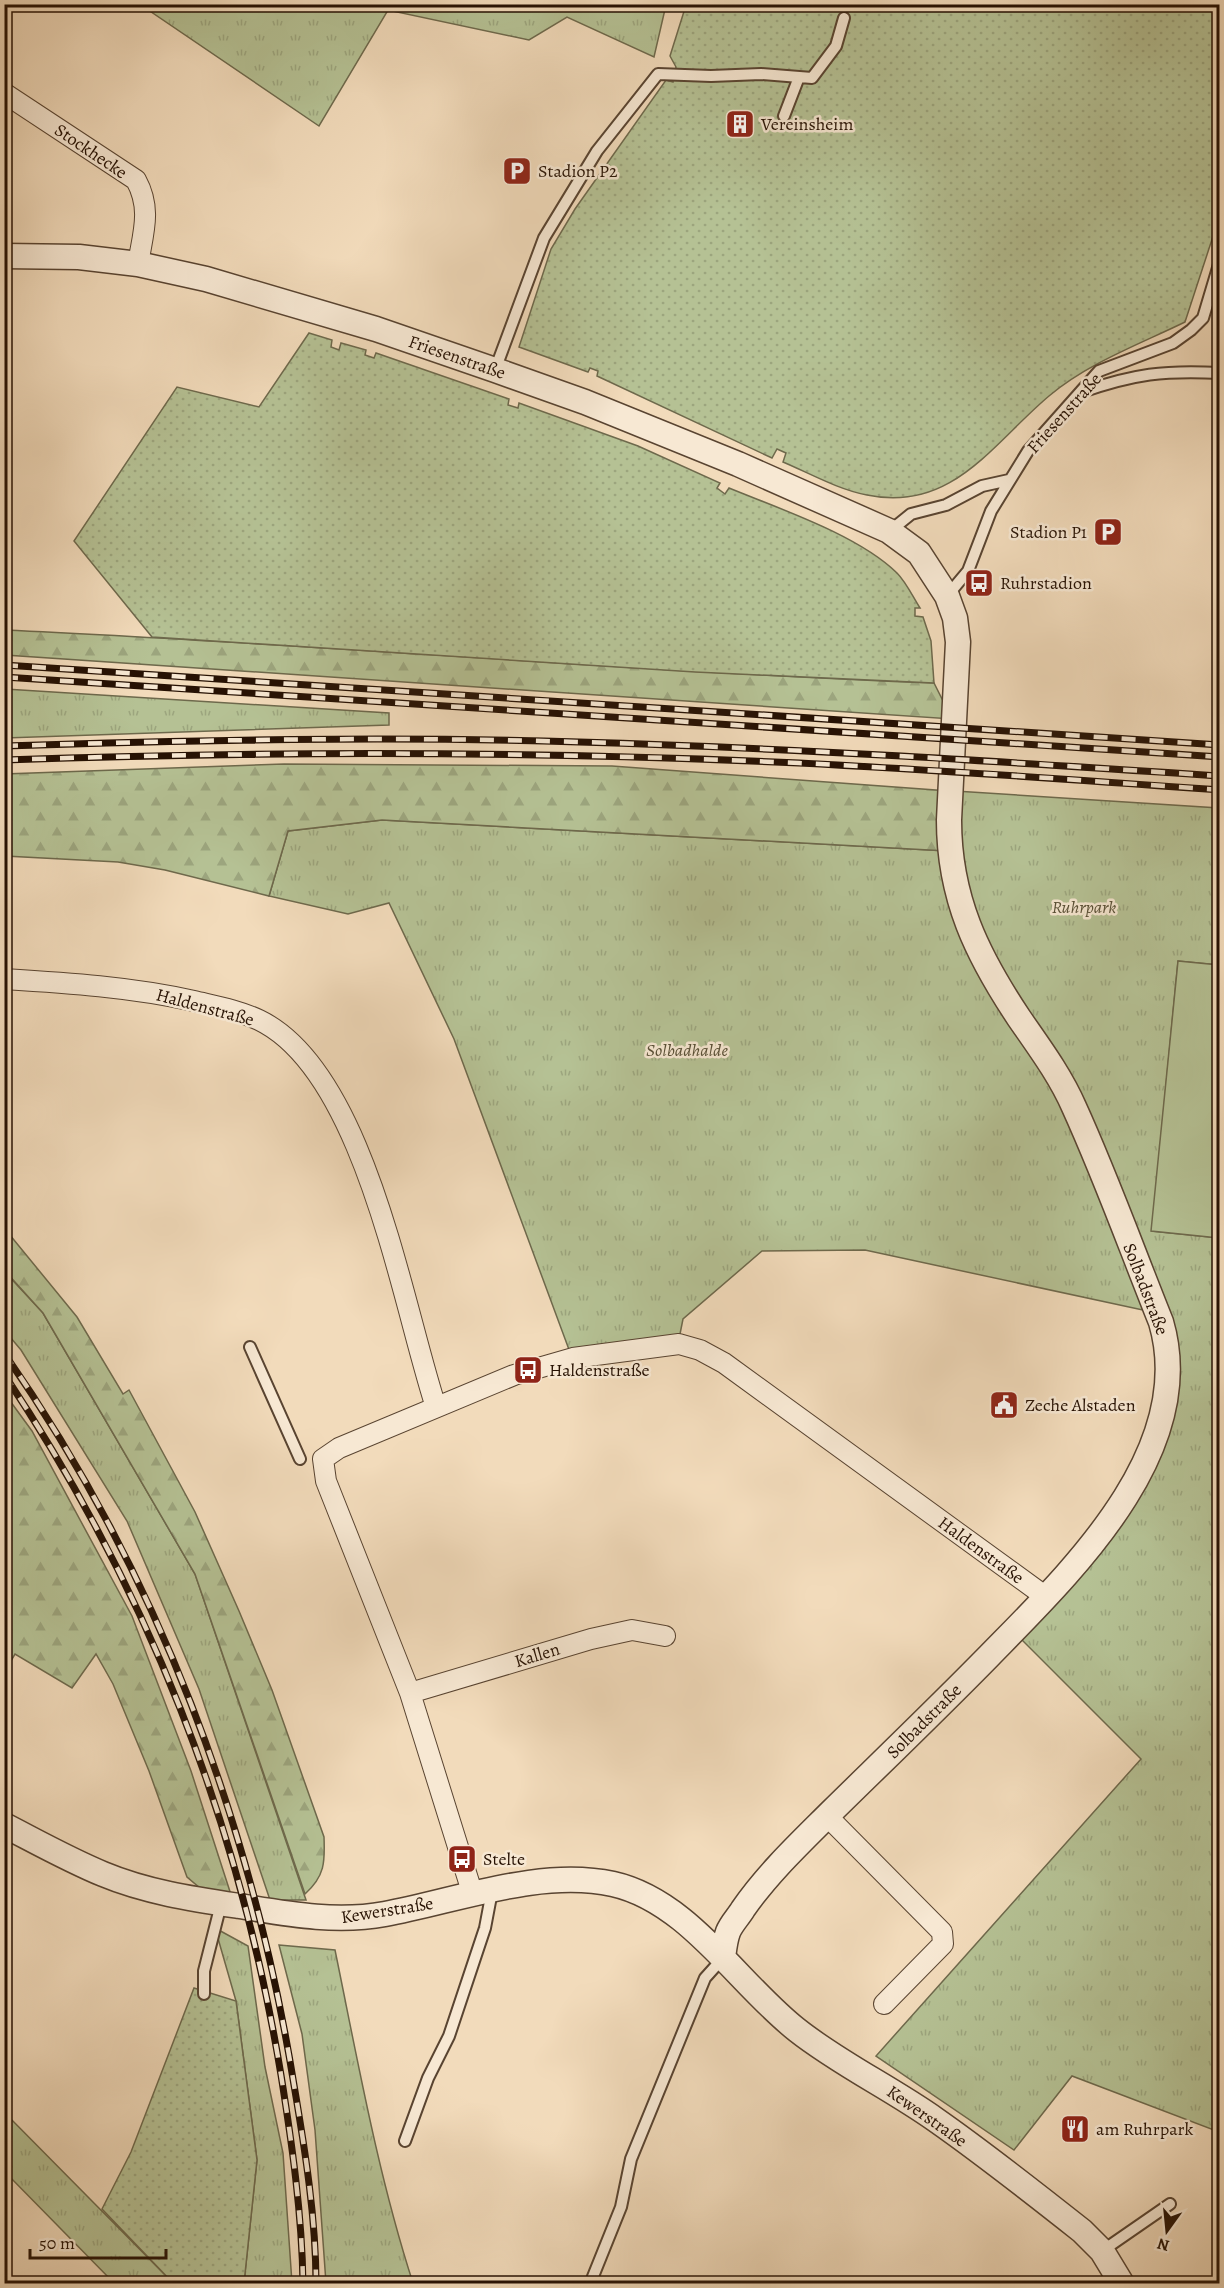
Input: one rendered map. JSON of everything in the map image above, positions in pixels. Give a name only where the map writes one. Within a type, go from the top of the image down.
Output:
[{"type":"street","name":"Stockhecke","points":[[4,93],[136,180],[145,196],[146,213],[138,264]]},
{"type":"street","name":"Friesenstraße","points":[[4,256],[79,256],[138,264],[206,279],[354,322],[585,402],[738,464],[889,531],[919,553],[947,596],[955,618],[958,669],[950,770],[950,820]]},
{"type":"street","name":"Solbadstraße","points":[[723,1958],[728,1931],[771,1874],[1046,1597],[1101,1534],[1136,1480],[1162,1408],[1168,1368],[1166,1339],[1074,1106],[1052,1065],[998,985],[979,952],[953,881],[950,820]]},
{"type":"street","name":"Haldenstraße","points":[[4,979],[116,987],[215,1005],[260,1020],[293,1045],[321,1081],[370,1178],[436,1407]]},
{"type":"street","name":"Haldenstraße","points":[[410,1693],[326,1482],[323,1459],[339,1448],[521,1372],[573,1358],[666,1344],[692,1347],[740,1374],[1046,1597]]},
{"type":"street","name":"Kallen","points":[[410,1693],[591,1639],[632,1630],[665,1636]]},
{"type":"street","points":[[410,1693],[482,1893]]},
{"type":"street","points":[[827,1816],[942,1932],[943,1944],[884,2004]]},
{"type":"street","name":"Kewerstraße","points":[[4,1825],[117,1880],[180,1897],[221,1904],[347,1919],[560,1880],[615,1884],[645,1896],[673,1913],[798,2031],[938,2121],[1065,2218],[1102,2251],[1122,2283]]},
{"type":"lane","points":[[495,370],[544,238],[597,151],[658,74],[711,76],[761,74],[812,78],[836,46],[844,18]]},
{"type":"lane","points":[[784,116],[799,77]]},
{"type":"lane","name":"Friesenstraße","points":[[947,596],[968,571],[991,511],[1028,451],[1099,371],[1173,343],[1191,330],[1203,318],[1220,261]]},
{"type":"lane","points":[[1079,393],[1118,380],[1162,371],[1220,373]]},
{"type":"lane","points":[[889,531],[911,514],[946,506],[982,486],[1009,480]]},
{"type":"lane","points":[[250,1347],[300,1459]]},
{"type":"lane","points":[[405,2141],[428,2078],[449,2036],[485,1928],[482,1893]]},
{"type":"lane","points":[[204,1994],[204,1971],[221,1904]]},
{"type":"lane","points":[[590,2283],[621,2207],[631,2159],[705,1978],[723,1958]]},
{"type":"lane","points":[[1102,2251],[1170,2204]]},
{"type":"green space","points":[[141,5],[666,5],[654,57],[567,17],[529,40],[388,10],[319,126]]},
{"type":"green space","points":[[686,5],[1219,5],[1219,218],[1185,322],[1115,355],[1064,384],[989,453],[969,470],[947,484],[923,494],[897,498],[856,493],[835,485],[783,462],[786,453],[777,449],[772,458],[597,376],[598,371],[590,368],[588,372],[519,347],[551,249],[575,209],[666,80],[673,82],[676,67],[670,56]]},
{"type":"green space","points":[[309,333],[332,340],[331,347],[339,350],[341,343],[366,350],[365,355],[374,358],[376,353],[509,399],[508,405],[518,408],[519,403],[638,446],[720,483],[717,488],[725,494],[729,488],[840,535],[881,559],[897,573],[906,585],[920,608],[915,608],[915,616],[923,617],[931,641],[934,683],[695,672],[152,637],[74,541],[177,387],[259,407]]},
{"type":"green space","points":[[5,630],[237,642],[702,672],[934,683],[952,719],[5,655]]},
{"type":"green space","points":[[5,689],[389,713],[389,725],[5,738]]},
{"type":"green space","points":[[284,764],[612,766],[949,791],[947,851],[382,820],[288,831],[269,896],[165,870],[118,862],[5,856],[4,774]]},
{"type":"green space","name":"Ruhrpark","points":[[955,791],[1219,808],[1219,965],[1178,961],[1152,1231],[1219,1238],[1219,2132],[1072,2076],[1014,2150],[876,2056],[1141,1759],[1017,1635],[1151,1449],[1165,1319],[967,912]]},
{"type":"green space","name":"Solbadhalde","points":[[382,820],[947,851],[949,873],[1069,1107],[1152,1312],[865,1250],[762,1251],[683,1319],[678,1344],[571,1355],[454,1039],[389,903],[348,914],[269,896],[288,831]]},
{"type":"green space","points":[[1178,961],[1219,965],[1219,1238],[1151,1231]]},
{"type":"green space","points":[[5,1229],[77,1317],[123,1394],[129,1390],[195,1512],[272,1690],[324,1837],[320,1875],[305,1894],[195,1574],[43,1313],[5,1271]]},
{"type":"green space","points":[[4,1271],[43,1313],[195,1574],[306,1900],[270,1900],[199,1689],[127,1521],[21,1350],[5,1331]]},
{"type":"green space","points":[[5,1394],[32,1431],[132,1616],[191,1771],[233,1901],[213,1899],[187,1877],[149,1771],[113,1684],[96,1654],[72,1688],[15,1654],[8,1666],[5,1658]]},
{"type":"green space","points":[[215,1928],[248,1946],[265,2067],[283,2153],[292,2283],[244,2283],[257,2160],[236,2001]]},
{"type":"green space","points":[[279,1945],[335,1950],[379,2160],[413,2283],[326,2283],[315,2130],[302,2034]]},
{"type":"green space","points":[[194,1988],[236,2001],[257,2160],[244,2283],[173,2283],[102,2209],[131,2152]]},
{"type":"green space","points":[[4,2112],[173,2283],[114,2283],[5,2172]]},
{"type":"railway","points":[[4,665],[1220,745]]},
{"type":"railway","points":[[4,677],[1220,757]]},
{"type":"railway","points":[[4,746],[292,739],[507,740],[819,752],[1220,776]]},
{"type":"railway","points":[[4,760],[302,754],[600,756],[852,766],[1220,790]]},
{"type":"railway","points":[[4,1353],[59,1437],[108,1523],[152,1612],[191,1703],[224,1796],[252,1891],[276,1987],[306,2159],[312,2209],[316,2284]]},
{"type":"railway","points":[[4,1374],[56,1456],[102,1539],[144,1623],[181,1710],[213,1798],[240,1888],[263,1981],[281,2075],[296,2179],[303,2284]]},
{"type":"place","name":"Vereinsheim","points":[[740,124]]},
{"type":"place","name":"Stadion P2","points":[[517,171]]},
{"type":"place","name":"Stadion P1","points":[[1108,532]]},
{"type":"place","name":"Ruhrstadion","points":[[979,583]]},
{"type":"place","name":"Haldenstraße","points":[[528,1370]]},
{"type":"place","name":"Zeche Alstaden","points":[[1004,1405]]},
{"type":"place","name":"Stelte","points":[[462,1859]]},
{"type":"place","name":"am Ruhrpark","points":[[1075,2129]]}]
